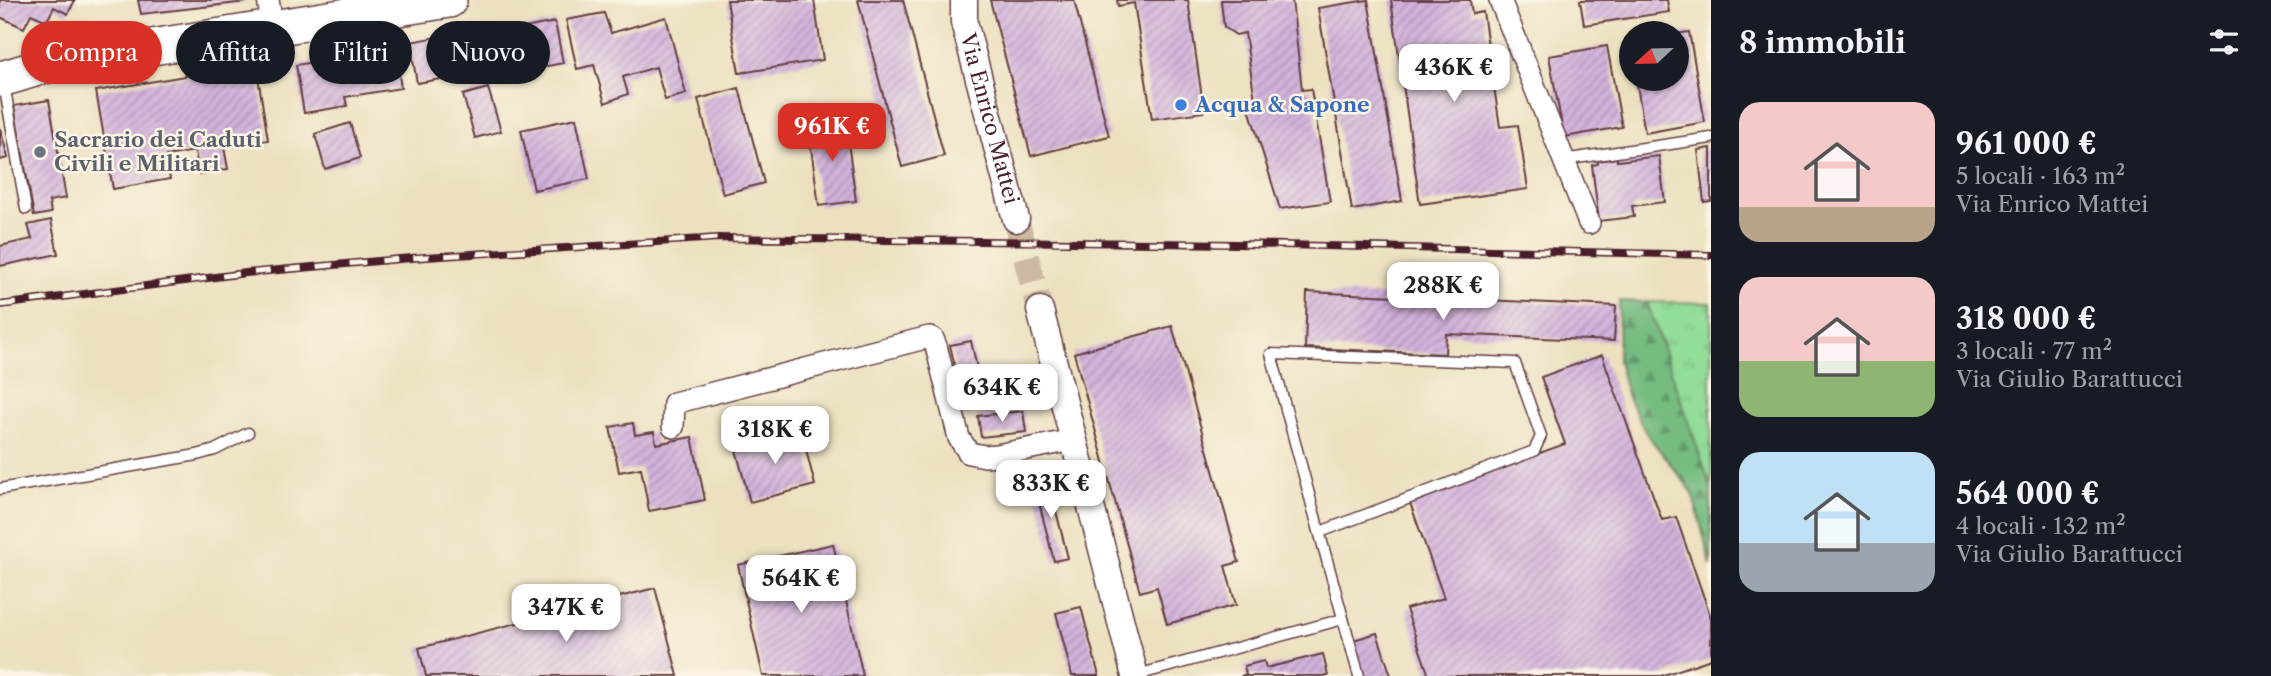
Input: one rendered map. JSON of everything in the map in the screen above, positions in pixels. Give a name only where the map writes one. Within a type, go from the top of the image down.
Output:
[{"type":"main road","points":[[1,71],[27,73],[48,64],[271,14],[449,0]]},
{"type":"street","points":[[1500,0],[1589,223]]},
{"type":"street","name":"Via Enrico Mattei","points":[[960,6],[1016,219]]},
{"type":"street","points":[[1040,310],[1135,676]]},
{"type":"street","points":[[673,427],[674,403],[929,337],[936,346],[959,438],[969,453],[985,456],[1073,440]]},
{"type":"lane","points":[[1,71],[26,209]]},
{"type":"lane","points":[[1563,160],[1711,138]]},
{"type":"lane","points":[[1320,533],[1534,451],[1541,436],[1515,363],[1271,354],[1359,676]]},
{"type":"lane","points":[[0,489],[197,455],[215,450],[248,433]]},
{"type":"lane","points":[[1135,676],[1343,619]]},
{"type":"green space","points":[[1619,301],[1647,302],[1711,488],[1711,566],[1693,493],[1646,433],[1628,398],[1618,361]]},
{"type":"green space","points":[[1647,302],[1711,303],[1711,488]]},
{"type":"building","points":[[0,0],[75,0],[68,14],[54,7],[47,21],[31,14],[28,21],[21,21],[21,27],[0,17]]},
{"type":"building","points":[[138,0],[246,0],[246,2],[141,14]]},
{"type":"building","points":[[727,0],[814,0],[823,60],[739,73]]},
{"type":"building","points":[[858,0],[903,0],[944,156],[902,167]]},
{"type":"building","points":[[990,0],[1074,0],[1109,136],[1031,156]]},
{"type":"building","points":[[1117,0],[1188,0],[1204,112],[1152,119],[1134,3],[1118,6]]},
{"type":"building","points":[[1221,0],[1292,0],[1302,90],[1311,89],[1330,202],[1280,209],[1247,102],[1255,100],[1245,33],[1236,35],[1224,27]]},
{"type":"building","points":[[1368,0],[1402,201],[1352,210],[1318,8]]},
{"type":"building","points":[[1391,0],[1470,0],[1472,14],[1483,12],[1500,127],[1518,125],[1528,189],[1420,204]]},
{"type":"building","points":[[1580,0],[1667,0],[1669,12],[1584,25]]},
{"type":"building","points":[[604,13],[611,33],[666,17],[686,94],[665,100],[656,67],[623,77],[628,94],[605,103],[594,65],[577,69],[566,20]]},
{"type":"building","points":[[555,22],[563,63],[550,66],[550,23]]},
{"type":"building","points":[[1689,32],[1705,122],[1645,133],[1638,91],[1689,91]]},
{"type":"building","points":[[426,39],[426,82],[417,83],[412,42]]},
{"type":"building","points":[[1607,46],[1622,127],[1564,137],[1549,56]]},
{"type":"building","points":[[309,63],[309,84],[400,84],[401,88],[345,97],[347,106],[304,113],[296,65]]},
{"type":"building","points":[[176,78],[176,84],[259,84],[268,140],[224,147],[228,169],[199,174],[195,151],[166,156],[170,179],[113,189],[96,91],[137,84],[162,84],[162,80]]},
{"type":"building","points":[[488,88],[501,131],[475,138],[463,95]]},
{"type":"building","points":[[739,88],[764,183],[723,194],[698,99]]},
{"type":"building","name":"Sacrario dei Caduti Civili e Militari","points":[[49,100],[66,198],[49,201],[51,213],[34,216],[14,106]]},
{"type":"building","points":[[576,118],[589,179],[534,190],[521,130]]},
{"type":"building","points":[[845,120],[856,201],[819,206],[808,126]]},
{"type":"building","points":[[350,123],[360,158],[325,169],[315,134]]},
{"type":"building","points":[[0,128],[8,158],[0,160]]},
{"type":"building","points":[[1711,148],[1711,201],[1704,202],[1698,150]]},
{"type":"building","points":[[1659,156],[1665,202],[1632,206],[1634,217],[1599,221],[1592,165],[1598,164],[1598,161],[1617,158],[1617,161]]},
{"type":"building","points":[[51,220],[58,254],[0,266],[0,246],[32,239],[28,225]]},
{"type":"building","points":[[1307,292],[1616,306],[1614,341],[1446,334],[1445,354],[1305,348]]},
{"type":"building","points":[[1172,326],[1239,562],[1225,566],[1236,605],[1167,624],[1157,587],[1140,592],[1074,353]]},
{"type":"building","points":[[971,341],[978,372],[957,376],[950,345]]},
{"type":"building","points":[[1602,355],[1662,520],[1676,517],[1711,618],[1711,659],[1661,676],[1429,676],[1406,609],[1444,598],[1409,500],[1565,444],[1541,377]]},
{"type":"building","points":[[1028,369],[1033,400],[986,408],[981,377]]},
{"type":"building","points":[[1023,411],[1026,432],[981,437],[978,416]]},
{"type":"building","points":[[633,423],[635,435],[654,432],[656,444],[692,437],[705,500],[649,511],[641,468],[619,472],[610,427]]},
{"type":"building","points":[[801,430],[815,485],[750,502],[735,446]]},
{"type":"building","points":[[1048,480],[1068,558],[1054,561],[1034,483]]},
{"type":"building","points":[[833,544],[863,676],[763,676],[738,565]]},
{"type":"building","points":[[655,588],[678,676],[426,676],[419,648]]},
{"type":"building","points":[[1081,607],[1099,676],[1072,676],[1056,613]]},
{"type":"building","points":[[1377,633],[1391,676],[1361,676],[1350,641]]},
{"type":"building","points":[[1323,654],[1328,676],[1241,676],[1246,674],[1244,666],[1264,661],[1266,668]]},
{"type":"tunnel","points":[[1016,219],[1040,310]]},
{"type":"railway","points":[[0,305],[246,273],[411,258],[718,238],[1236,244],[1711,255]]},
{"type":"place","name":"Acqua & Sapone","points":[[1181,105]]},
{"type":"place","name":"Sacrario dei Caduti Civili e Militari","points":[[40,152]]}]
